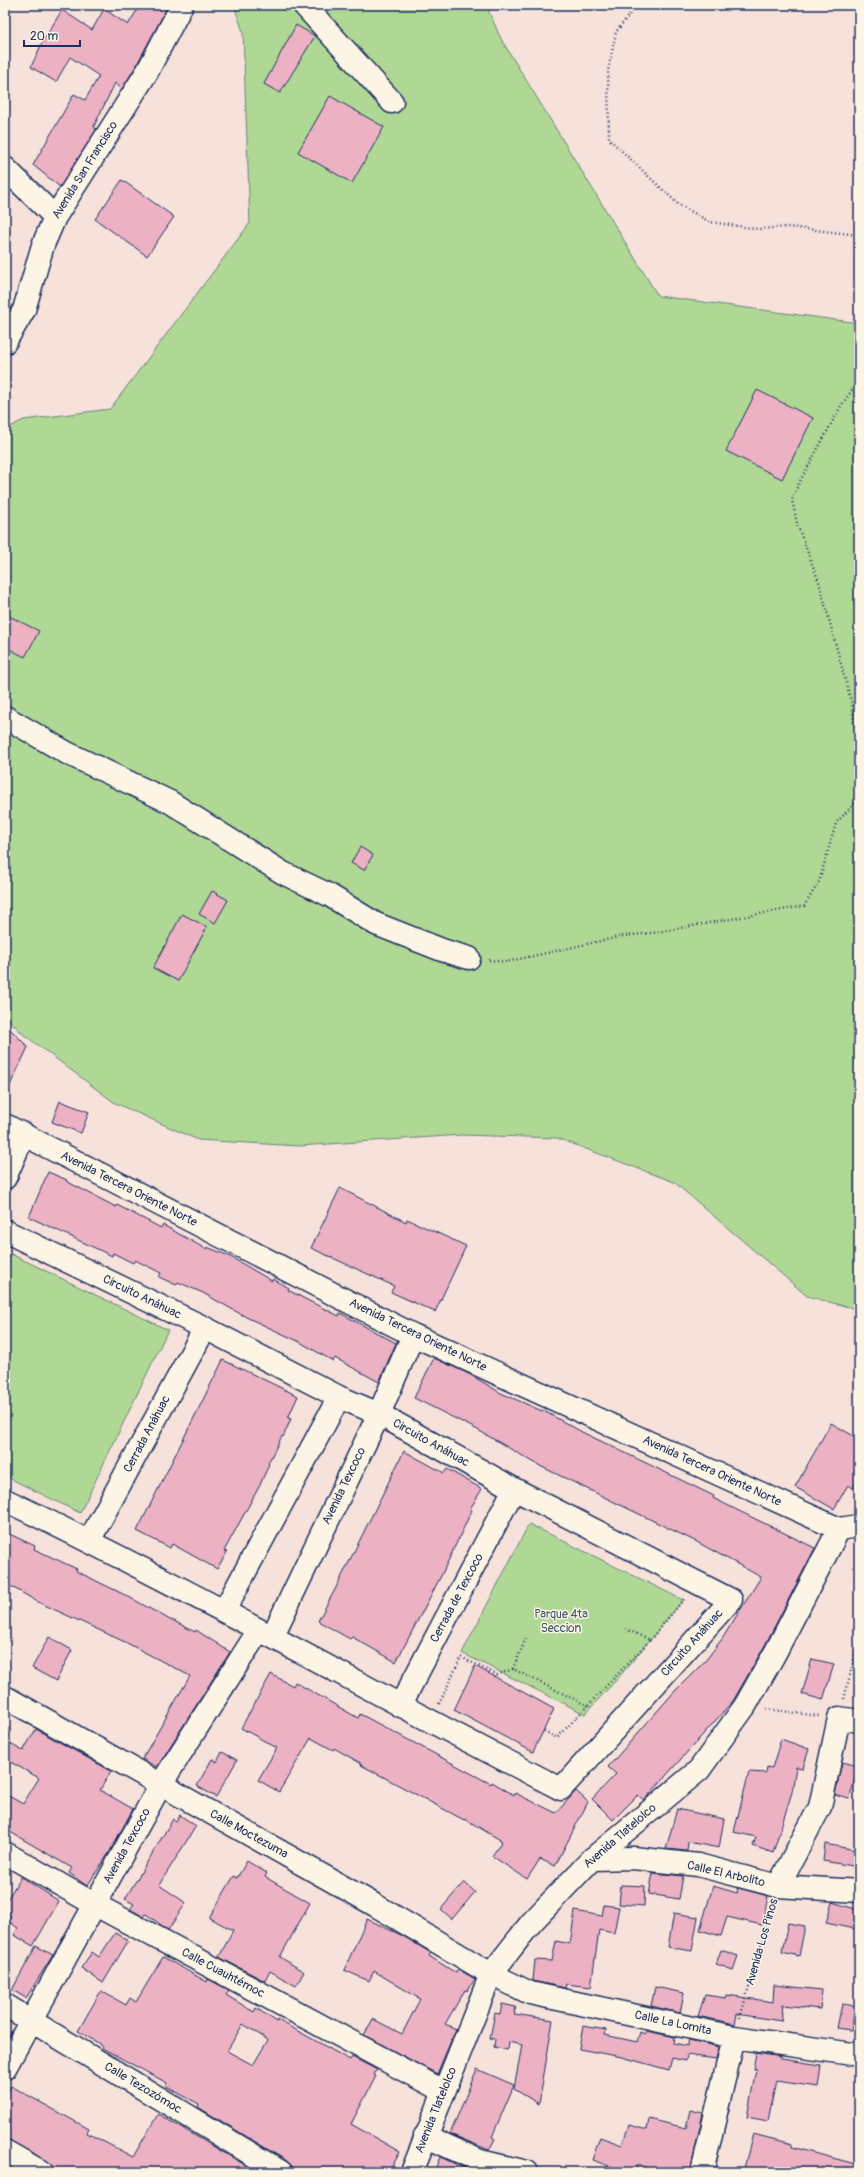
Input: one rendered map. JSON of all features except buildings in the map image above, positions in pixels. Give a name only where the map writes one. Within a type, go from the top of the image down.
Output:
[{"type":"street","name":"Avenida San Francisco","points":[[5,342],[24,310],[43,245],[55,217],[147,72],[182,5]]},
{"type":"street","points":[[304,5],[392,102]]},
{"type":"street","points":[[5,168],[55,217]]},
{"type":"street","points":[[5,717],[67,752],[170,802],[283,873],[329,895],[376,924],[442,950],[469,958]]},
{"type":"street","points":[[5,1178],[14,1130]]},
{"type":"street","name":"Avenida Tercera Oriente Norte","points":[[14,1130],[413,1335],[849,1527]]},
{"type":"street","name":"Circuito Anáhuac","points":[[5,1231],[205,1328],[339,1397],[379,1414],[514,1489],[731,1600],[561,1789],[400,1706],[266,1632],[89,1541],[5,1500]]},
{"type":"street","name":"Cerrada Anáhuac","points":[[89,1541],[205,1328]]},
{"type":"street","name":"Avenida Texcoco","points":[[5,2068],[161,1784],[266,1632],[379,1414],[413,1335]]},
{"type":"street","points":[[224,1611],[339,1397]]},
{"type":"street","name":"Cerrada de Texcoco","points":[[400,1706],[514,1489]]},
{"type":"street","name":"Avenida Tlatelolco","points":[[412,2172],[425,2136],[491,1974],[531,1923],[592,1859],[699,1770],[745,1706],[849,1527]]},
{"type":"street","name":"Calle Moctezuma","points":[[5,1697],[375,1905],[491,1974]]},
{"type":"street","name":"Avenida Los Pinos","points":[[778,1886],[820,1807],[849,1720]]},
{"type":"street","name":"Calle Cuauhtémoc","points":[[5,1853],[94,1904],[443,2091]]},
{"type":"street","name":"Calle El Arbolito","points":[[592,1859],[633,1858],[698,1865],[778,1886],[859,1891]]},
{"type":"street","name":"Calle La Lomita","points":[[491,1974],[530,1993],[734,2036],[859,2055]]},
{"type":"street","name":"Calle Tezozómoc","points":[[5,2005],[281,2172]]},
{"type":"street","points":[[702,2172],[734,2036]]},
{"type":"street","points":[[425,2136],[480,2161],[527,2172]]},
{"type":"street","points":[[5,2151],[42,2172]]},
{"type":"path","points":[[642,5],[635,7],[616,32],[608,71],[609,139],[678,204],[710,222],[758,229],[789,227],[859,235]]},
{"type":"path","points":[[859,380],[838,412],[798,485],[792,500],[798,527],[819,582],[852,704],[859,765]]},
{"type":"path","points":[[469,958],[506,962],[624,936],[652,933],[804,906],[819,882],[836,823],[859,799]]},
{"type":"path","points":[[544,1731],[557,1738],[650,1640],[697,1583]]},
{"type":"path","points":[[626,1629],[650,1640]]},
{"type":"path","points":[[513,1669],[527,1636]]},
{"type":"path","points":[[745,1706],[849,1720],[859,1639]]},
{"type":"path","points":[[437,1708],[461,1658],[497,1674],[513,1669],[588,1706]]},
{"type":"path","name":"Avenida Los Pinos","points":[[734,2036],[778,1886]]},
{"type":"green space","points":[[234,5],[486,5],[501,39],[658,296],[859,323],[859,1310],[807,1296],[674,1182],[557,1138],[462,1135],[299,1146],[198,1140],[115,1103],[23,1034],[5,1016],[5,430],[23,420],[110,409],[250,223],[243,32]]},
{"type":"green space","points":[[11,1254],[168,1330],[80,1513],[5,1476],[5,1265]]},
{"type":"green space","name":"Parque 4ta Seccion","points":[[529,1524],[683,1600],[619,1677],[585,1714],[462,1653]]}]
